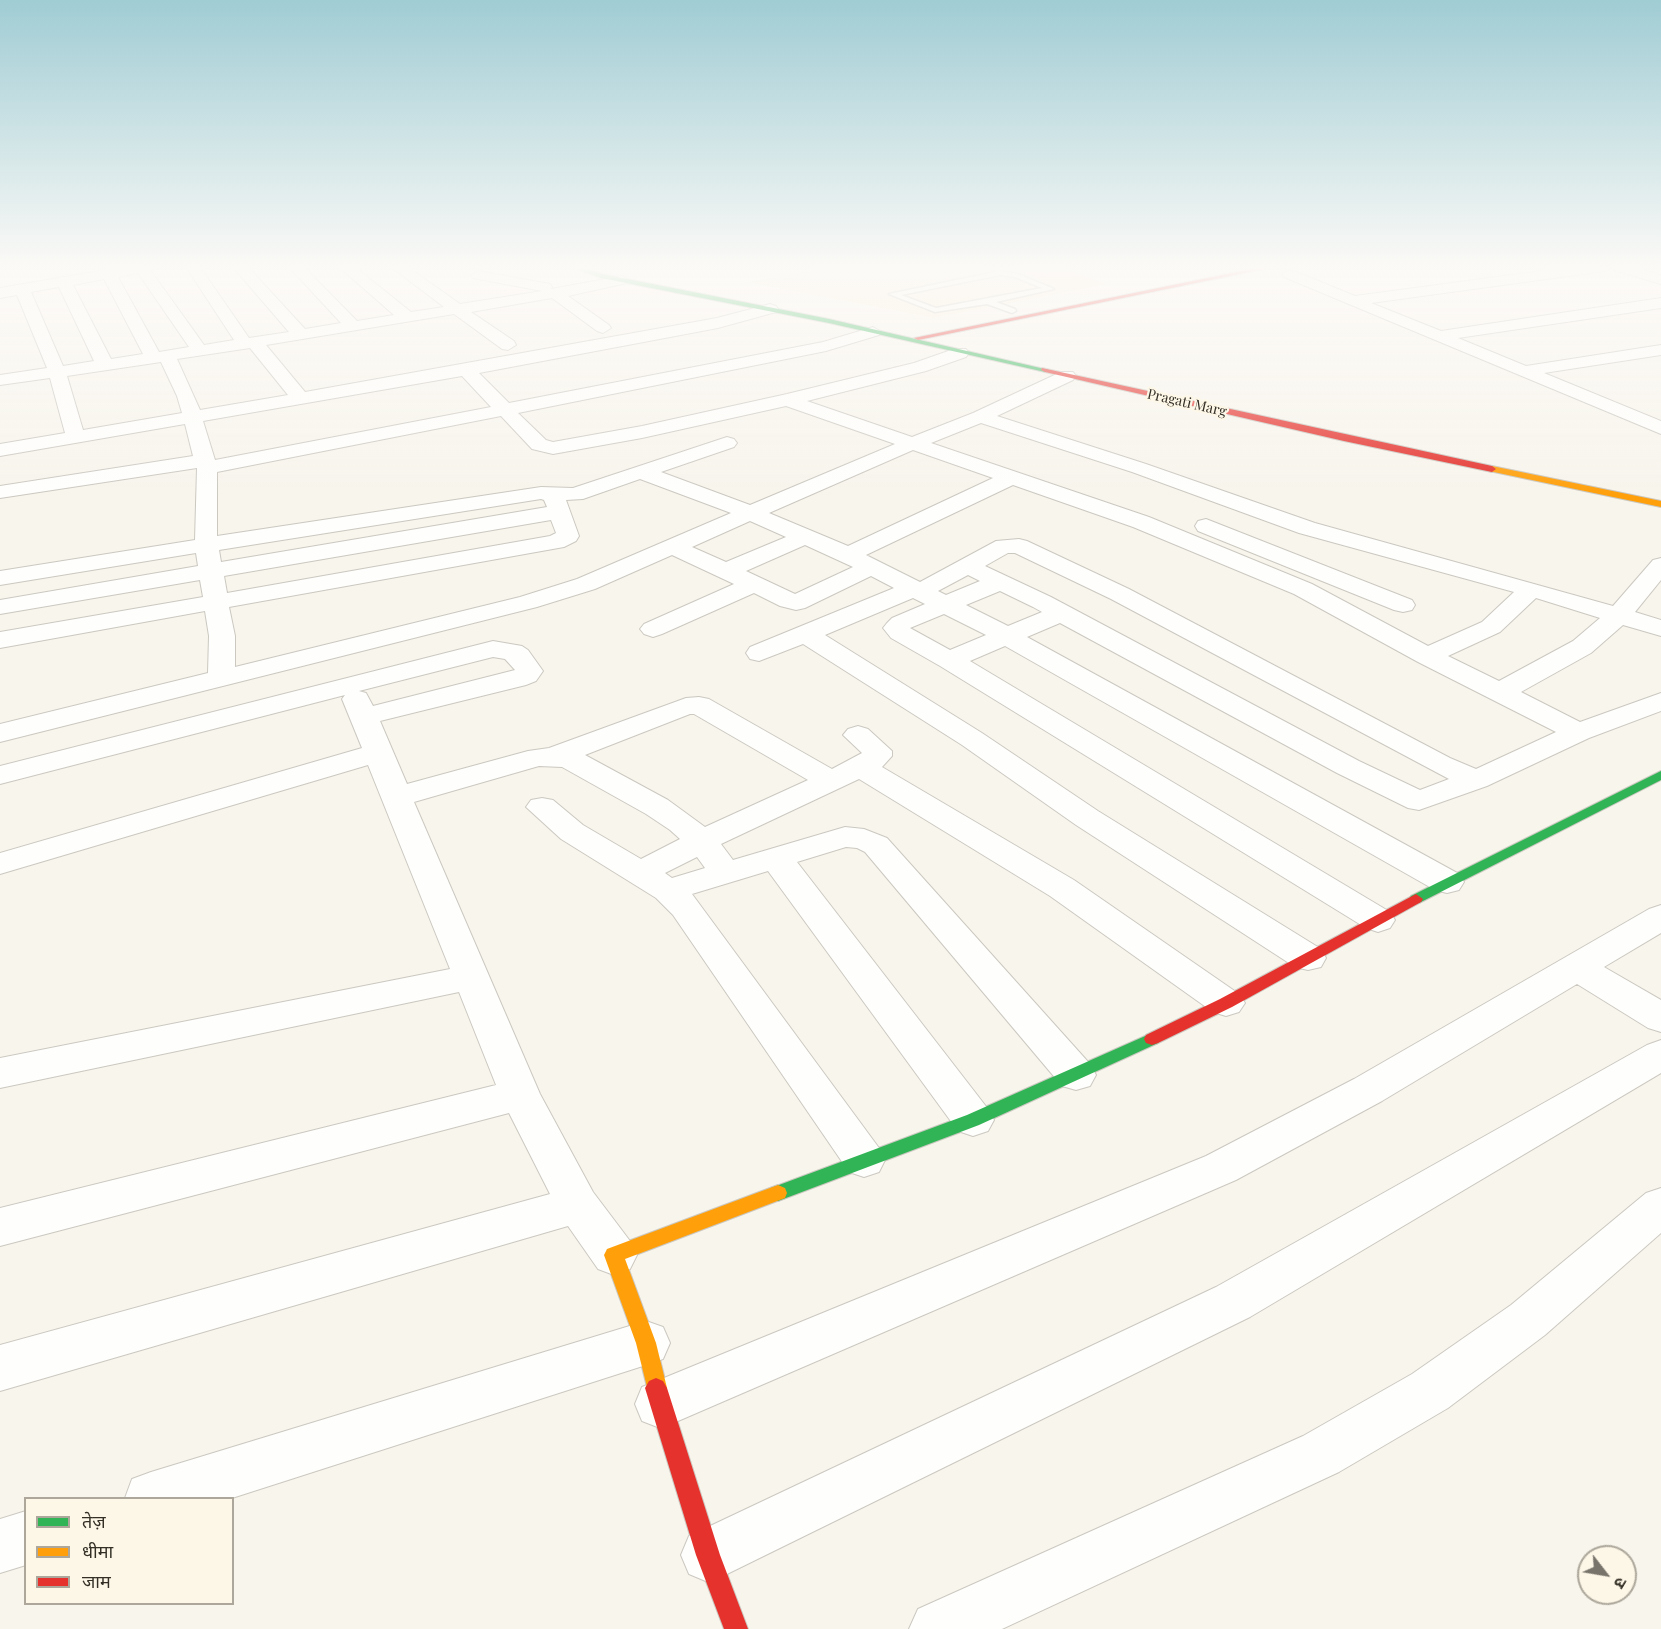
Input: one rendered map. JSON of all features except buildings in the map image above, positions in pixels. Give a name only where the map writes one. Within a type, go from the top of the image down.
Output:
[{"type":"main road","name":"Pragati Marg","points":[[929,343],[960,353],[1661,504]]},
{"type":"main road","name":"Pragati Marg","points":[[961,343],[1497,456]]},
{"type":"main road","points":[[736,1629],[708,1555],[660,1404],[646,1343],[614,1255],[973,1120],[1076,1075],[1226,1004],[1447,882],[1661,775]]},
{"type":"street","points":[[45,343],[57,372],[73,428]]},
{"type":"street","points":[[94,343],[105,365]]},
{"type":"street","points":[[151,343],[190,409],[206,464],[206,544],[222,636],[221,679]]},
{"type":"street","points":[[195,343],[200,351]]},
{"type":"street","points":[[4,375],[57,372],[250,343]]},
{"type":"street","points":[[250,343],[293,391]]},
{"type":"street","points":[[485,349],[519,343]]},
{"type":"street","points":[[0,450],[73,428],[293,391],[466,370],[608,343]]},
{"type":"street","points":[[636,343],[648,351]]},
{"type":"street","points":[[0,492],[206,464],[504,411],[840,343]]},
{"type":"street","points":[[1456,343],[1661,428]]},
{"type":"street","points":[[1485,343],[1653,409]]},
{"type":"street","points":[[1525,371],[1661,350]]},
{"type":"street","points":[[553,353],[613,406]]},
{"type":"street","points":[[466,370],[504,411],[544,448],[552,448],[635,426],[787,400],[920,367],[960,353]]},
{"type":"street","points":[[293,391],[428,359]]},
{"type":"street","points":[[666,363],[684,375]]},
{"type":"street","points":[[0,733],[528,602],[586,584],[980,417],[1067,376]]},
{"type":"street","points":[[787,400],[1141,522],[1303,589],[1426,656],[1579,732]]},
{"type":"street","points":[[1623,412],[1653,409]]},
{"type":"street","points":[[980,417],[1139,468],[1307,528],[1531,589],[1661,628]]},
{"type":"street","points":[[0,608],[210,572],[555,503],[575,494],[727,444]]},
{"type":"street","points":[[1139,468],[1107,483],[1104,490],[1193,521],[1403,605]]},
{"type":"street","points":[[640,472],[750,513],[860,561],[1007,636],[1447,882]]},
{"type":"street","points":[[673,547],[796,603],[860,561],[1012,477]]},
{"type":"street","points":[[0,578],[541,493],[555,503],[568,536],[556,542],[0,640]]},
{"type":"street","points":[[726,572],[804,537]]},
{"type":"street","points":[[759,653],[916,590],[1004,546],[1019,546],[1120,594],[1439,764],[1476,780]]},
{"type":"street","points":[[1499,692],[1529,678],[1582,647],[1619,615],[1661,565]]},
{"type":"street","points":[[967,566],[1061,613],[1408,798],[1419,801],[1476,780],[1579,732],[1661,701]]},
{"type":"street","points":[[1000,582],[901,623],[896,628],[900,633],[949,660],[1378,920]]},
{"type":"street","points":[[653,629],[754,584]]},
{"type":"street","points":[[1426,656],[1491,627],[1531,589]]},
{"type":"street","points":[[949,660],[1061,613]]},
{"type":"street","points":[[807,635],[972,739],[1087,818],[1308,958]]},
{"type":"street","points":[[338,648],[357,702],[520,1095],[578,1205],[614,1255]]},
{"type":"street","points":[[0,775],[249,710],[357,702],[516,679],[526,675],[529,671],[519,656],[513,652],[493,649],[357,702]]},
{"type":"street","points":[[396,796],[538,757],[556,756],[686,706],[699,705],[832,781]]},
{"type":"street","points":[[654,882],[702,841],[832,781],[860,751],[1062,888],[1226,1004]]},
{"type":"street","points":[[0,864],[378,753]]},
{"type":"street","points":[[556,756],[581,764],[657,807],[702,841],[726,873]]},
{"type":"street","points":[[542,807],[572,832],[654,882],[685,906],[864,1161]]},
{"type":"street","points":[[654,882],[726,873],[845,837],[864,838],[876,845],[1076,1075]]},
{"type":"street","points":[[776,858],[973,1120]]},
{"type":"street","points":[[660,1404],[1221,1168],[1368,1090],[1661,917]]},
{"type":"street","points":[[1577,967],[1661,1018]]},
{"type":"street","points":[[0,1073],[472,977]]},
{"type":"street","points":[[708,1555],[1233,1302],[1661,1055]]},
{"type":"street","points":[[0,1227],[520,1095]]},
{"type":"street","points":[[0,1368],[578,1205]]},
{"type":"street","points":[[938,1629],[1321,1454],[1420,1396],[1528,1320],[1661,1206]]},
{"type":"street","points":[[154,1497],[646,1343]]},
{"type":"street","points":[[0,1546],[24,1539]]},
{"type":"traffic: fast","points":[[926,343],[1045,370]]},
{"type":"traffic: fast","points":[[1416,899],[1661,775]]},
{"type":"traffic: fast","points":[[778,1193],[973,1120],[1152,1039]]},
{"type":"traffic: slow","points":[[1492,469],[1661,504]]},
{"type":"traffic: slow","points":[[656,1388],[646,1343],[614,1255],[778,1193]]},
{"type":"traffic: jam","points":[[1045,370],[1492,469]]},
{"type":"traffic: jam","points":[[1152,1039],[1226,1003],[1416,899]]},
{"type":"traffic: jam","points":[[656,1388],[708,1555],[736,1629]]}]
